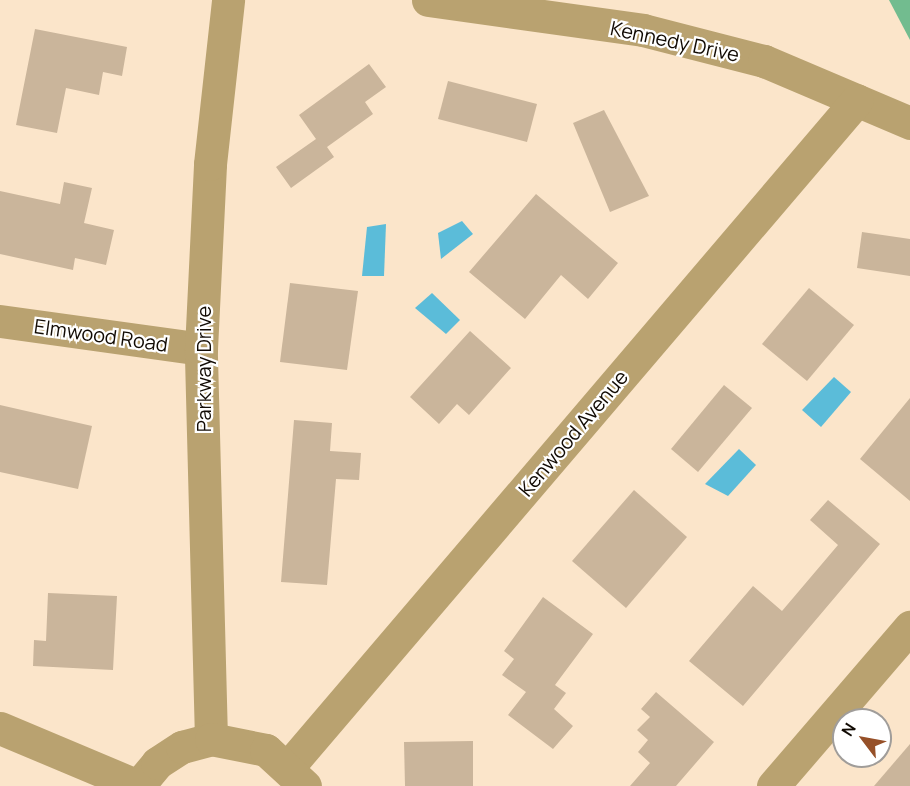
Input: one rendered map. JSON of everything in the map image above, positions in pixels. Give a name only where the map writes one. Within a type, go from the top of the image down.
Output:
[{"type":"street","name":"Parkway Drive","points":[[211,739],[201,349],[210,164],[228,0]]},
{"type":"street","name":"Kennedy Drive","points":[[428,0],[643,30],[764,61],[910,123]]},
{"type":"street","name":"Kenwood Avenue","points":[[297,776],[857,100]]},
{"type":"street","name":"Elmwood Road","points":[[0,321],[201,349]]},
{"type":"street","points":[[773,786],[910,627]]},
{"type":"street","points":[[0,728],[138,786],[165,758],[211,739],[257,746],[297,776]]},
{"type":"green space","points":[[889,0],[910,0],[910,40]]},
{"type":"water","points":[[462,221],[473,234],[441,259],[438,233]]},
{"type":"water","points":[[386,224],[384,276],[362,276],[367,227]]},
{"type":"water","points":[[432,293],[460,320],[446,334],[415,308]]},
{"type":"water","points":[[834,377],[851,392],[821,427],[802,410]]},
{"type":"water","points":[[739,449],[756,465],[728,496],[705,484]]},
{"type":"building","points":[[35,29],[127,47],[122,76],[103,72],[99,95],[66,88],[57,133],[16,125]]},
{"type":"building","points":[[369,64],[386,87],[365,102],[373,114],[327,147],[334,157],[291,188],[276,167],[316,139],[299,115]]},
{"type":"building","points":[[448,81],[537,104],[527,142],[438,119]]},
{"type":"building","points":[[604,110],[649,196],[610,212],[573,123]]},
{"type":"building","points":[[64,182],[92,188],[84,223],[114,230],[106,265],[75,258],[73,270],[0,254],[0,191],[60,204]]},
{"type":"building","points":[[536,194],[618,263],[588,299],[561,275],[525,319],[469,272]]},
{"type":"building","points":[[862,232],[910,239],[910,276],[857,268]]},
{"type":"building","points":[[290,283],[358,291],[347,370],[280,362]]},
{"type":"building","points":[[809,288],[854,325],[807,381],[762,344]]},
{"type":"building","points":[[470,331],[511,368],[469,415],[457,404],[439,424],[410,397]]},
{"type":"building","points":[[724,385],[752,408],[698,472],[671,449]]},
{"type":"building","points":[[910,398],[910,501],[860,459]]},
{"type":"building","points":[[0,405],[92,426],[78,489],[0,472]]},
{"type":"building","points":[[294,420],[332,423],[330,451],[361,453],[359,480],[336,479],[327,585],[281,582]]},
{"type":"building","points":[[634,490],[687,537],[626,608],[572,561]]},
{"type":"building","points":[[828,500],[880,544],[743,706],[689,661],[753,586],[782,611],[838,545],[810,520]]},
{"type":"building","points":[[48,593],[117,596],[113,670],[33,666],[34,640],[46,641]]},
{"type":"building","points":[[543,597],[593,634],[555,685],[566,693],[554,709],[573,726],[553,749],[508,715],[526,692],[502,675],[514,659],[504,651]]},
{"type":"building","points":[[656,692],[714,742],[676,786],[630,786],[650,763],[638,752],[648,740],[637,730],[650,717],[641,709]]},
{"type":"building","points":[[473,741],[473,786],[405,786],[404,742]]},
{"type":"building","points":[[910,744],[910,786],[874,786],[889,768],[892,768]]}]
